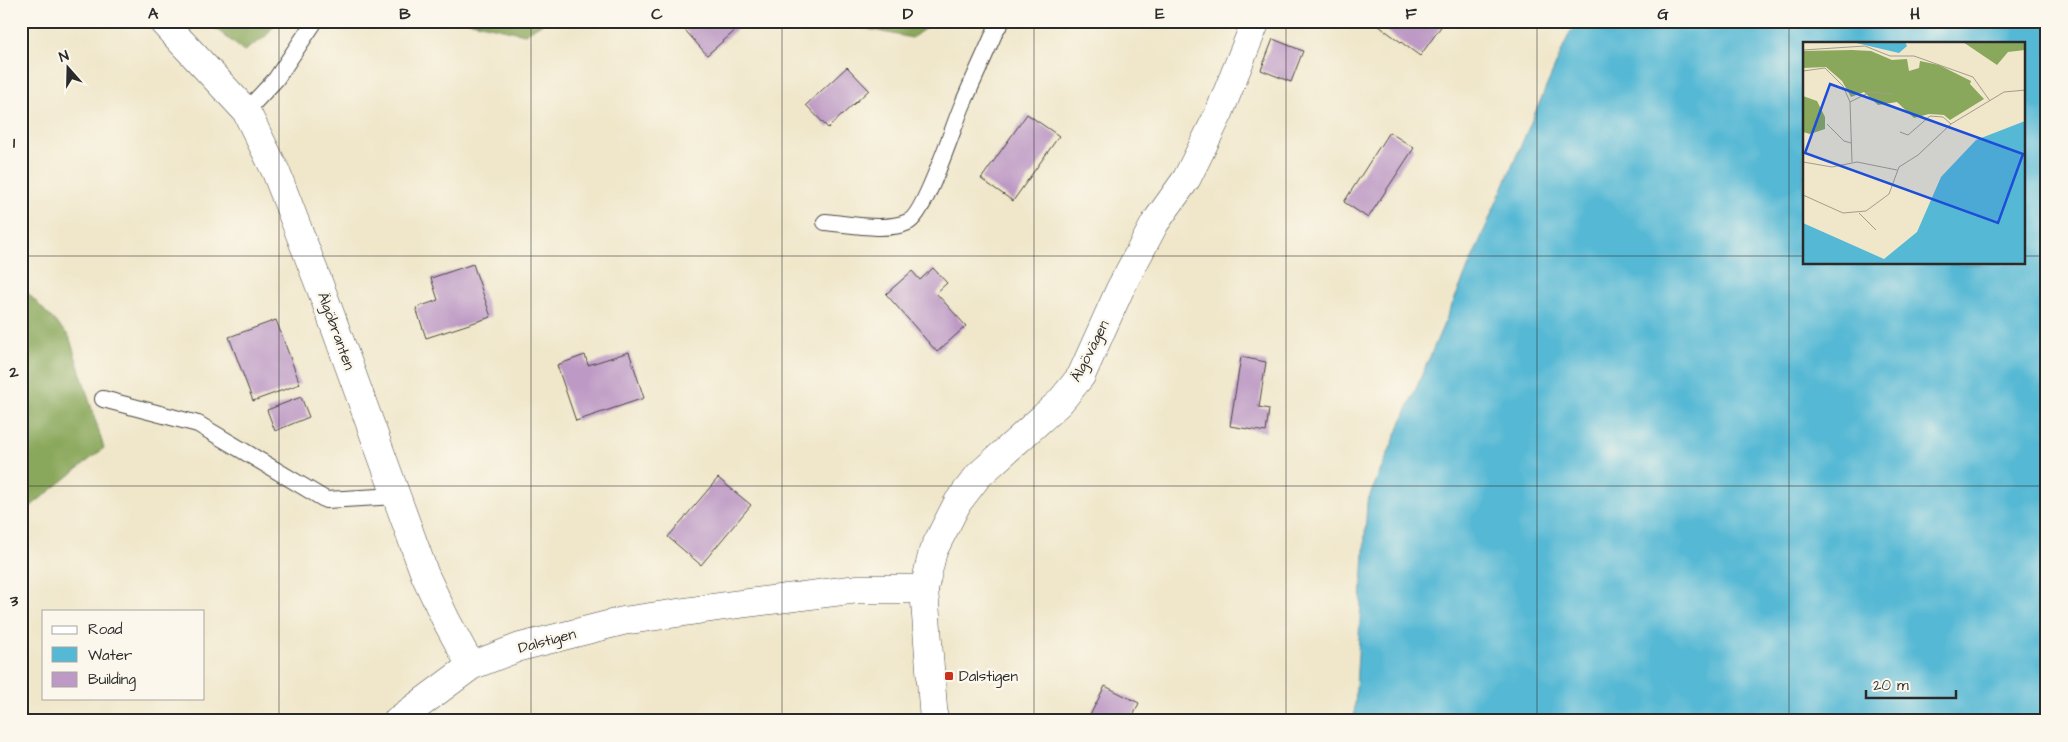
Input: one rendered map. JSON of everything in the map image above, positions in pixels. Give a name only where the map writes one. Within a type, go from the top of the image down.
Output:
[{"type":"street","name":"Älgöbranten","points":[[162,21],[246,110],[276,172],[324,297],[425,575],[446,620],[471,666]]},
{"type":"street","name":"Älgövägen","points":[[934,721],[924,589],[933,550],[958,502],[978,476],[1060,402],[1081,376],[1129,272],[1155,223],[1186,178],[1219,114],[1256,21]]},
{"type":"street","name":"Dalstigen","points":[[397,721],[471,666],[520,647],[623,621],[732,605],[858,590],[924,589]]},
{"type":"lane","points":[[246,110],[276,80],[314,21]]},
{"type":"lane","points":[[825,222],[896,227],[911,222],[933,182],[962,107],[996,29],[1002,21]]},
{"type":"lane","points":[[103,398],[198,424],[326,500],[397,496]]},
{"type":"green space","points":[[206,21],[277,21],[265,37],[244,51]]},
{"type":"green space","points":[[467,21],[546,21],[525,34]]},
{"type":"green space","points":[[840,21],[935,21],[912,38],[845,24]]},
{"type":"green space","points":[[21,286],[69,336],[104,448],[21,514]]},
{"type":"water","points":[[1582,21],[2047,21],[2047,721],[1354,721],[1367,502],[1570,32]]},
{"type":"building","points":[[677,21],[742,21],[744,23],[707,55]]},
{"type":"building","points":[[1372,21],[1445,21],[1420,56]]},
{"type":"building","points":[[1273,39],[1303,51],[1291,82],[1261,70]]},
{"type":"building","points":[[847,67],[869,90],[828,128],[806,105]]},
{"type":"building","points":[[1027,114],[1059,136],[1013,201],[981,179]]},
{"type":"building","points":[[1389,132],[1414,148],[1368,218],[1344,202]]},
{"type":"building","points":[[473,264],[491,317],[426,338],[416,308],[438,300],[431,278]]},
{"type":"building","points":[[933,268],[947,283],[936,293],[966,326],[937,352],[886,294],[912,271],[920,280]]},
{"type":"building","points":[[276,320],[300,384],[253,401],[229,337]]},
{"type":"building","points":[[629,352],[644,398],[576,421],[557,365],[585,355],[588,365]]},
{"type":"building","points":[[1241,357],[1266,362],[1259,407],[1269,409],[1266,432],[1230,426]]},
{"type":"building","points":[[301,397],[309,417],[275,431],[267,410]]},
{"type":"building","points":[[718,478],[751,505],[701,565],[668,537]]},
{"type":"building","points":[[1105,686],[1139,703],[1131,721],[1087,721]]},
{"type":"place","name":"Dalstigen","points":[[949,676]]}]
